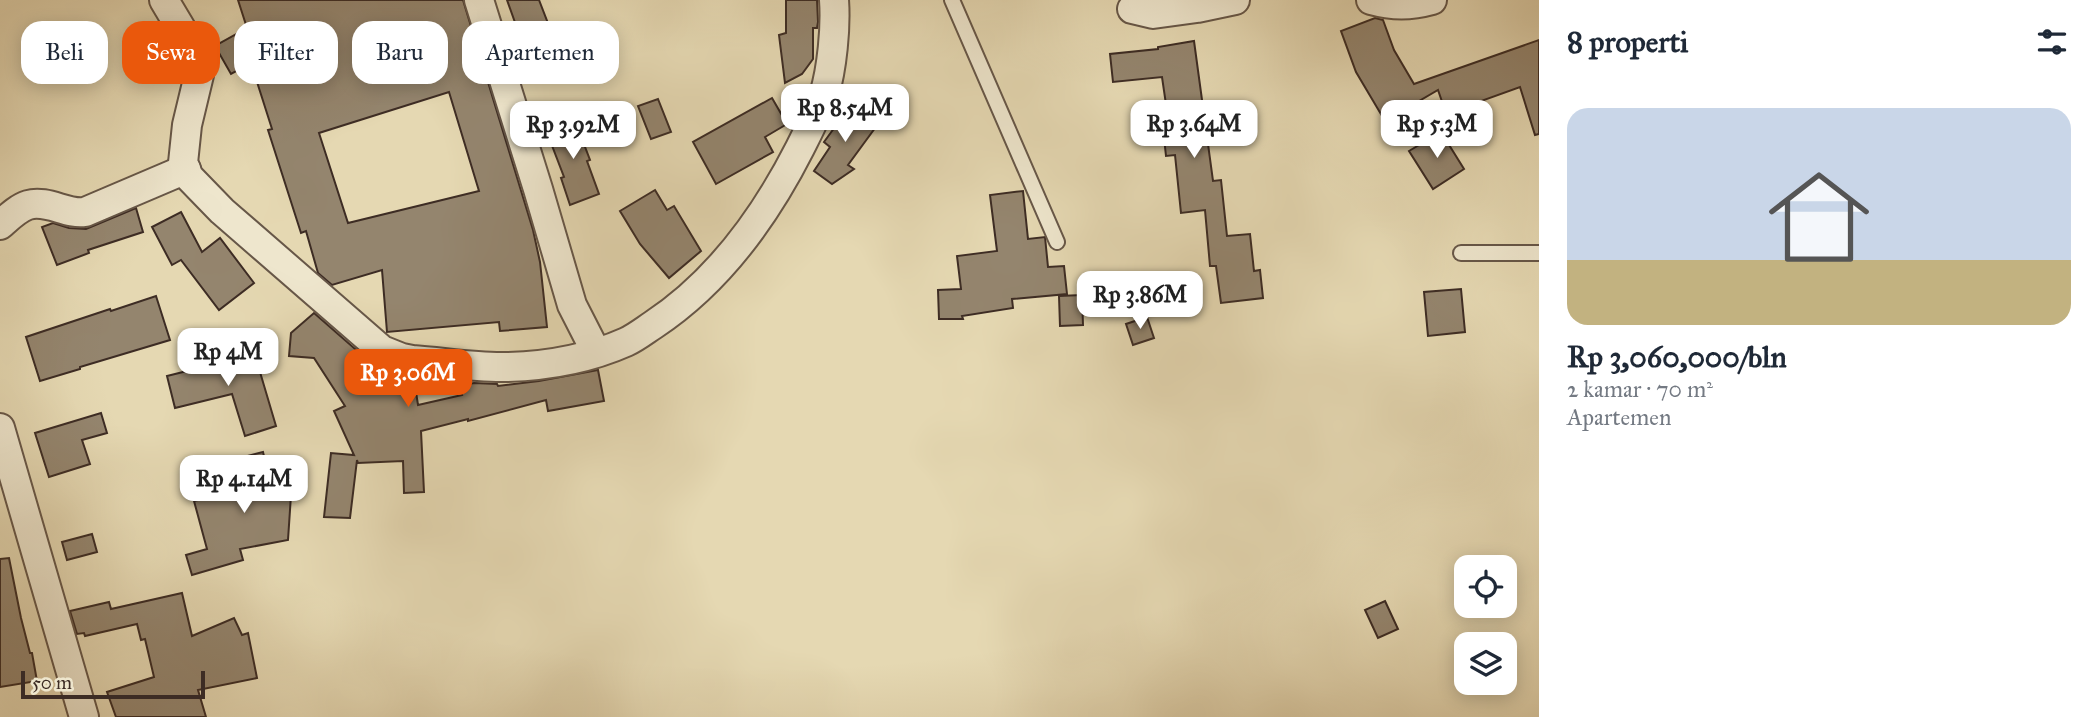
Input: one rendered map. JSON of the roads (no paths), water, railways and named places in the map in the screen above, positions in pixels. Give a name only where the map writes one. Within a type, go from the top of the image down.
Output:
[{"type":"street","points":[[164,0],[200,64],[187,125],[183,163],[189,177],[222,211],[382,350],[412,360],[506,367],[555,363],[628,341],[668,315],[703,286],[736,249],[781,185],[817,115],[825,92],[835,24],[834,0]]},
{"type":"street","points":[[479,0],[572,305],[597,352]]},
{"type":"street","points":[[1132,9],[1153,13],[1236,0]]},
{"type":"street","points":[[1371,0],[1390,5],[1412,5],[1432,0]]},
{"type":"street","points":[[0,225],[22,208],[32,204],[85,212],[186,169]]},
{"type":"street","points":[[0,428],[84,717]]},
{"type":"lane","points":[[952,0],[1057,242]]},
{"type":"lane","points":[[1461,253],[1539,253]]}]
